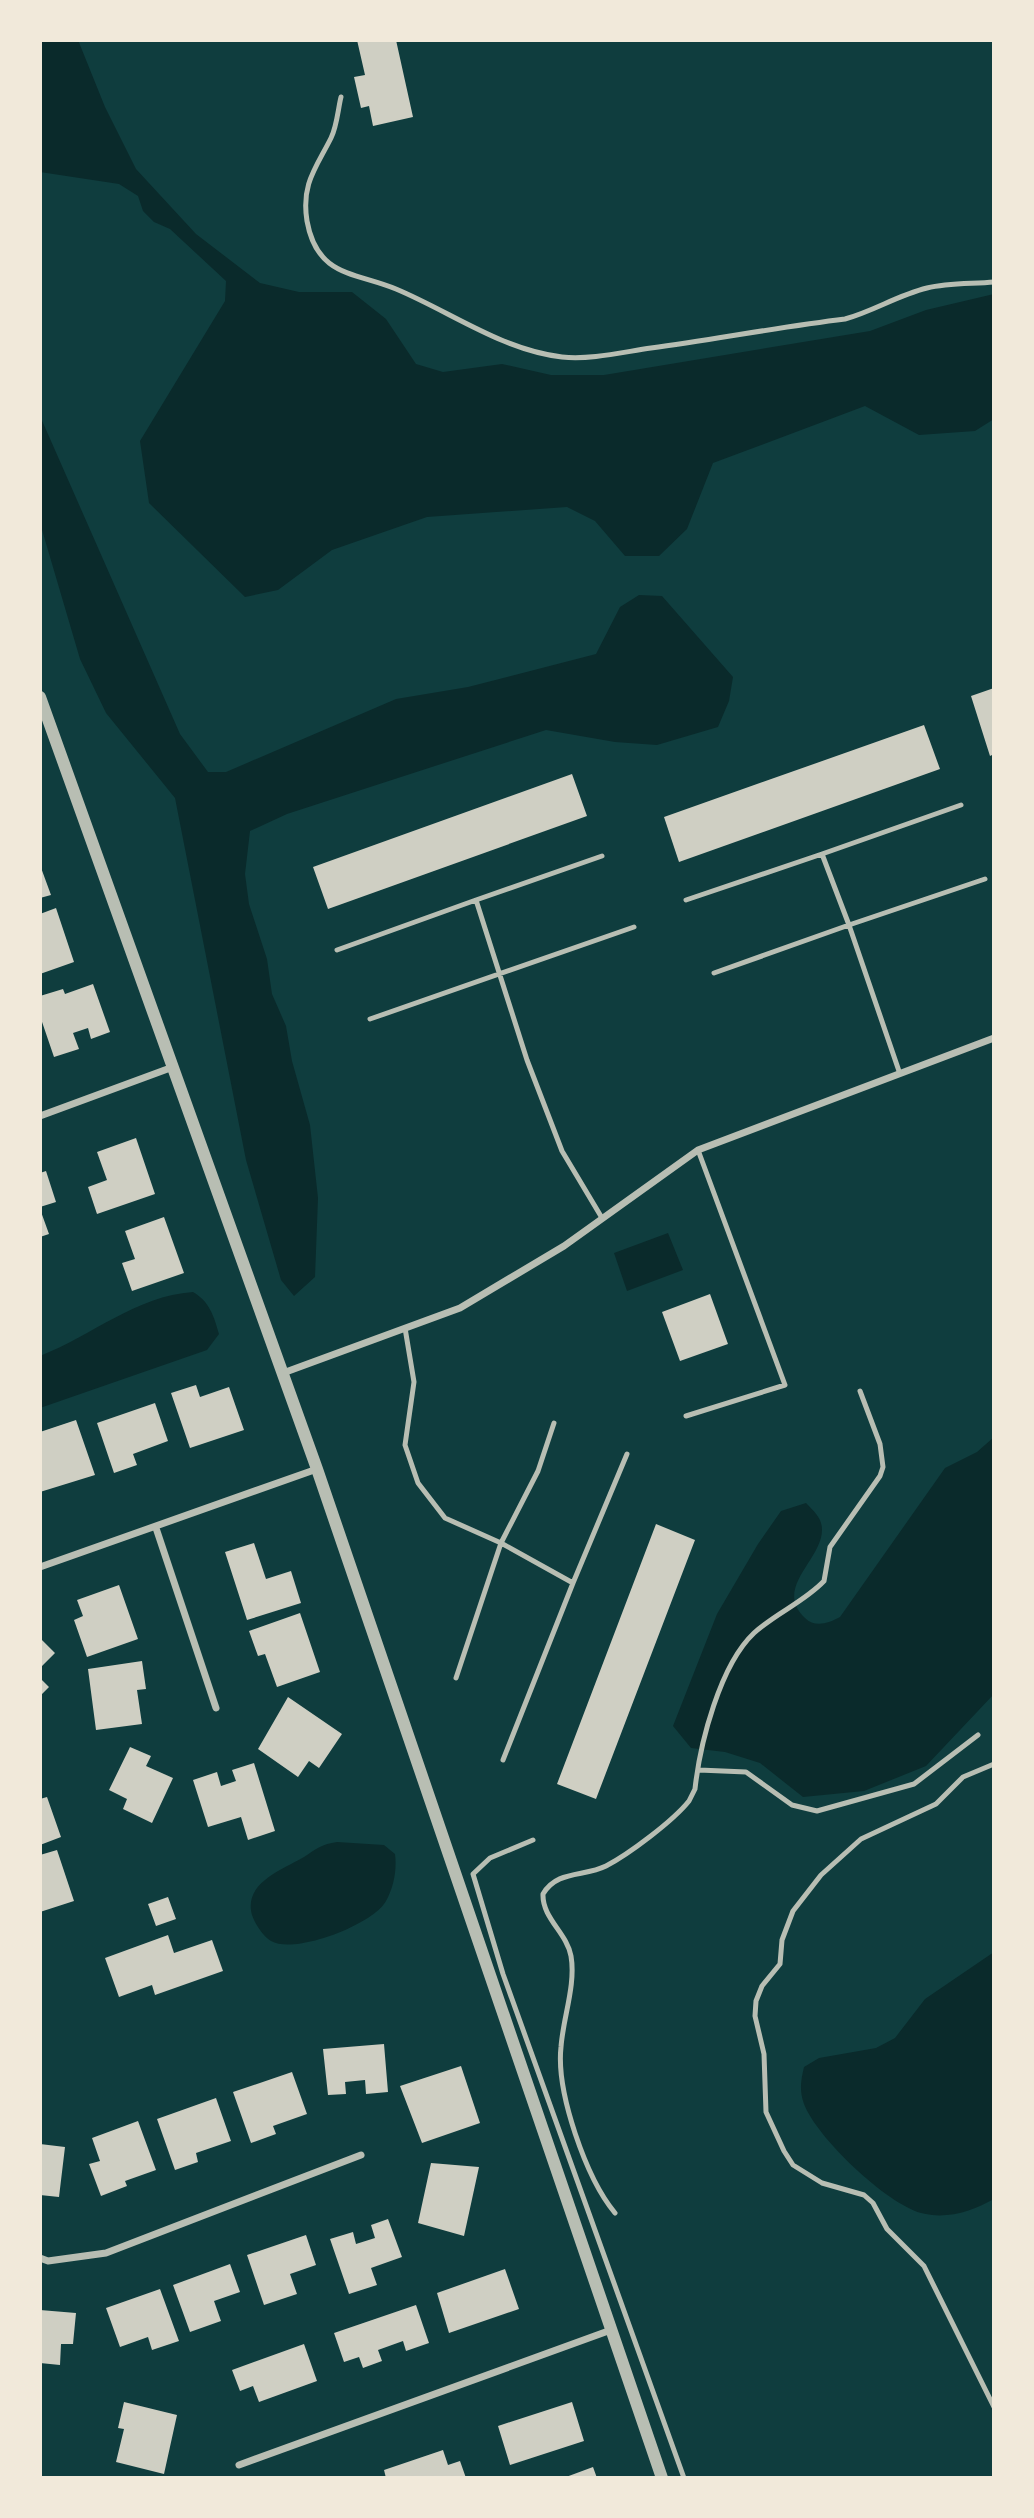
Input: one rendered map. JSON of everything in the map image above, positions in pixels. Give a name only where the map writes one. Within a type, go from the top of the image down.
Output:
[{"type":"street","points":[[40,697],[317,1469],[662,2478]]},
{"type":"street","points":[[283,1373],[460,1308],[602,1218],[698,1150],[994,1038]]},
{"type":"street","points":[[40,1116],[173,1066]]},
{"type":"street","points":[[40,1567],[317,1469]]},
{"type":"street","points":[[156,1528],[216,1708]]},
{"type":"street","points":[[40,2258],[48,2261],[106,2253],[361,2155]]},
{"type":"street","points":[[239,2465],[611,2330]]},
{"type":"lane","points":[[341,97],[332,136],[314,165],[306,190],[307,221],[315,247],[330,266],[357,279],[390,286],[468,325],[528,349],[564,357],[638,350],[845,319],[874,311],[901,296],[930,287],[994,282]]},
{"type":"lane","points":[[686,900],[961,805]]},
{"type":"lane","points":[[822,854],[900,1074]]},
{"type":"lane","points":[[337,950],[602,856]]},
{"type":"lane","points":[[715,973],[985,879]]},
{"type":"lane","points":[[476,900],[501,971],[527,1060],[562,1151],[602,1218]]},
{"type":"lane","points":[[370,1019],[501,971],[634,927]]},
{"type":"lane","points":[[686,1416],[785,1385],[698,1150]]},
{"type":"lane","points":[[405,1328],[414,1382],[405,1445],[418,1483],[444,1518],[501,1543],[573,1583]]},
{"type":"lane","points":[[615,2213],[598,2189],[587,2162],[563,2081],[561,2049],[571,1955],[546,1912],[542,1894],[560,1877],[590,1872],[615,1860],[683,1808],[695,1789],[718,1695],[741,1647],[755,1632],[804,1599],[824,1581],[830,1547],[880,1476],[883,1467],[880,1444],[860,1391]]},
{"type":"lane","points":[[456,1678],[501,1543],[538,1471],[554,1423]]},
{"type":"lane","points":[[503,1760],[627,1454]]},
{"type":"lane","points":[[699,1770],[746,1772],[792,1805],[817,1811],[914,1784],[978,1735]]},
{"type":"lane","points":[[994,1764],[963,1777],[936,1804],[860,1839],[821,1875],[793,1911],[782,1940],[780,1964],[762,1986],[756,2001],[755,2015],[764,2054],[766,2112],[784,2151],[793,2165],[822,2183],[864,2195],[873,2203],[887,2230],[924,2266],[994,2407]]},
{"type":"lane","points":[[533,1840],[491,1858],[473,1874],[503,1974],[684,2478]]},
{"type":"water","points":[[40,40],[78,40],[105,107],[136,169],[196,234],[260,283],[299,292],[352,292],[386,319],[416,364],[443,372],[502,364],[551,375],[604,375],[870,331],[926,310],[994,294],[994,419],[975,431],[919,435],[865,406],[713,463],[687,529],[659,556],[625,556],[595,521],[567,507],[427,517],[332,550],[278,590],[245,597],[149,503],[140,441],[225,301],[226,281],[170,229],[154,222],[143,211],[138,196],[119,184],[40,172]]},
{"type":"water","points":[[40,416],[180,734],[208,772],[226,772],[396,699],[468,687],[596,654],[620,607],[639,595],[662,596],[733,677],[729,701],[718,727],[657,745],[615,742],[546,730],[287,814],[250,831],[245,874],[249,904],[267,959],[272,994],[286,1026],[292,1061],[310,1125],[318,1198],[315,1277],[294,1296],[281,1280],[246,1160],[175,798],[106,713],[80,659],[40,523]]},
{"type":"water","points":[[668,1233],[683,1270],[627,1291],[614,1253]]},
{"type":"water","points":[[193,1292],[210,1310],[219,1334],[207,1350],[40,1408],[40,1356],[134,1308],[172,1295]]},
{"type":"water","points":[[994,1437],[994,1694],[926,1766],[864,1791],[803,1797],[760,1763],[725,1752],[691,1748],[673,1726],[717,1614],[758,1544],[781,1511],[806,1503],[821,1522],[820,1541],[796,1585],[794,1596],[797,1607],[809,1621],[822,1624],[831,1621],[840,1617],[945,1468],[977,1452]]},
{"type":"water","points":[[337,1842],[384,1845],[395,1854],[394,1878],[386,1901],[366,1919],[333,1935],[297,1944],[271,1941],[252,1915],[253,1894],[266,1879],[316,1849]]},
{"type":"water","points":[[994,1952],[994,2199],[950,2215],[921,2213],[906,2207],[872,2183],[854,2168],[823,2134],[802,2099],[804,2067],[819,2058],[876,2048],[895,2038],[925,1999]]},
{"type":"building","points":[[357,40],[396,40],[413,117],[373,126],[369,106],[361,108],[354,77],[365,75]]},
{"type":"building","points":[[994,688],[994,754],[990,756],[971,696]]},
{"type":"building","points":[[924,725],[940,769],[679,862],[664,817]]},
{"type":"building","points":[[572,774],[587,816],[328,909],[313,867]]},
{"type":"building","points":[[40,865],[51,895],[40,898]]},
{"type":"building","points":[[56,908],[74,962],[40,974],[40,914]]},
{"type":"building","points":[[93,984],[110,1032],[91,1039],[88,1028],[73,1033],[79,1049],[54,1057],[40,1016],[40,996],[63,989],[65,994]]},
{"type":"building","points":[[136,1138],[155,1194],[97,1214],[88,1187],[107,1180],[97,1152]]},
{"type":"building","points":[[46,1171],[56,1202],[40,1207],[40,1173]]},
{"type":"building","points":[[40,1209],[49,1234],[40,1237]]},
{"type":"building","points":[[164,1217],[184,1273],[132,1291],[122,1263],[135,1259],[125,1231]]},
{"type":"building","points":[[710,1294],[728,1344],[680,1361],[662,1312]]},
{"type":"building","points":[[196,1385],[200,1397],[229,1387],[244,1430],[190,1448],[171,1393]]},
{"type":"building","points":[[155,1403],[168,1441],[133,1454],[137,1465],[114,1473],[97,1423]]},
{"type":"building","points":[[76,1420],[95,1475],[40,1492],[40,1432]]},
{"type":"building","points":[[656,1524],[695,1540],[596,1799],[557,1784]]},
{"type":"building","points":[[254,1543],[266,1579],[291,1571],[301,1603],[247,1620],[225,1552]]},
{"type":"building","points":[[119,1585],[138,1639],[87,1657],[74,1620],[83,1616],[77,1600]]},
{"type":"building","points":[[300,1613],[320,1672],[277,1687],[265,1654],[258,1656],[249,1631]]},
{"type":"building","points":[[40,1638],[55,1653],[40,1668]]},
{"type":"building","points":[[142,1661],[146,1689],[137,1690],[142,1724],[96,1730],[88,1669]]},
{"type":"building","points":[[40,1678],[49,1687],[40,1696]]},
{"type":"building","points":[[288,1697],[342,1734],[319,1768],[309,1761],[298,1777],[258,1749]]},
{"type":"building","points":[[130,1747],[151,1756],[146,1766],[173,1778],[152,1823],[123,1809],[127,1799],[109,1790]]},
{"type":"building","points":[[254,1763],[275,1831],[248,1840],[241,1817],[208,1827],[193,1780],[217,1772],[221,1786],[236,1781],[232,1770]]},
{"type":"building","points":[[47,1797],[61,1837],[40,1845],[40,1799]]},
{"type":"building","points":[[57,1850],[74,1901],[40,1912],[40,1855]]},
{"type":"building","points":[[168,1897],[176,1919],[156,1926],[148,1904]]},
{"type":"building","points":[[168,1935],[174,1953],[212,1940],[223,1971],[155,1995],[152,1985],[119,1997],[105,1958]]},
{"type":"building","points":[[384,2044],[388,2092],[366,2094],[365,2080],[345,2082],[346,2094],[328,2095],[323,2049]]},
{"type":"building","points":[[461,2066],[480,2123],[422,2143],[400,2086]]},
{"type":"building","points":[[292,2072],[307,2114],[273,2126],[276,2134],[251,2143],[233,2092]]},
{"type":"building","points":[[216,2098],[231,2141],[196,2153],[198,2162],[175,2170],[157,2119]]},
{"type":"building","points":[[138,2121],[156,2170],[125,2181],[127,2186],[101,2196],[89,2164],[100,2161],[92,2138]]},
{"type":"building","points":[[40,2144],[65,2147],[59,2197],[40,2195]]},
{"type":"building","points":[[431,2163],[479,2167],[464,2236],[418,2223]]},
{"type":"building","points":[[388,2219],[402,2257],[371,2268],[377,2285],[349,2294],[330,2239],[353,2232],[356,2244],[375,2238],[371,2225]]},
{"type":"building","points":[[306,2235],[316,2265],[290,2274],[297,2294],[264,2305],[247,2255]]},
{"type":"building","points":[[230,2264],[240,2292],[214,2301],[221,2321],[190,2332],[173,2285]]},
{"type":"building","points":[[505,2269],[519,2309],[449,2333],[437,2293]]},
{"type":"building","points":[[160,2289],[179,2341],[152,2350],[148,2337],[120,2347],[106,2308]]},
{"type":"building","points":[[416,2305],[429,2343],[406,2351],[403,2341],[378,2350],[382,2361],[363,2368],[359,2357],[344,2362],[334,2333]]},
{"type":"building","points":[[40,2310],[76,2313],[73,2344],[61,2344],[60,2365],[40,2363]]},
{"type":"building","points":[[304,2344],[317,2381],[259,2402],[253,2386],[240,2391],[232,2370]]},
{"type":"building","points":[[124,2402],[177,2415],[164,2474],[116,2462],[124,2429],[118,2428]]},
{"type":"building","points":[[572,2402],[584,2441],[510,2465],[498,2426]]},
{"type":"building","points":[[443,2450],[448,2465],[460,2461],[466,2478],[386,2478],[384,2470]]},
{"type":"building","points":[[593,2467],[597,2478],[566,2478],[566,2477]]}]
